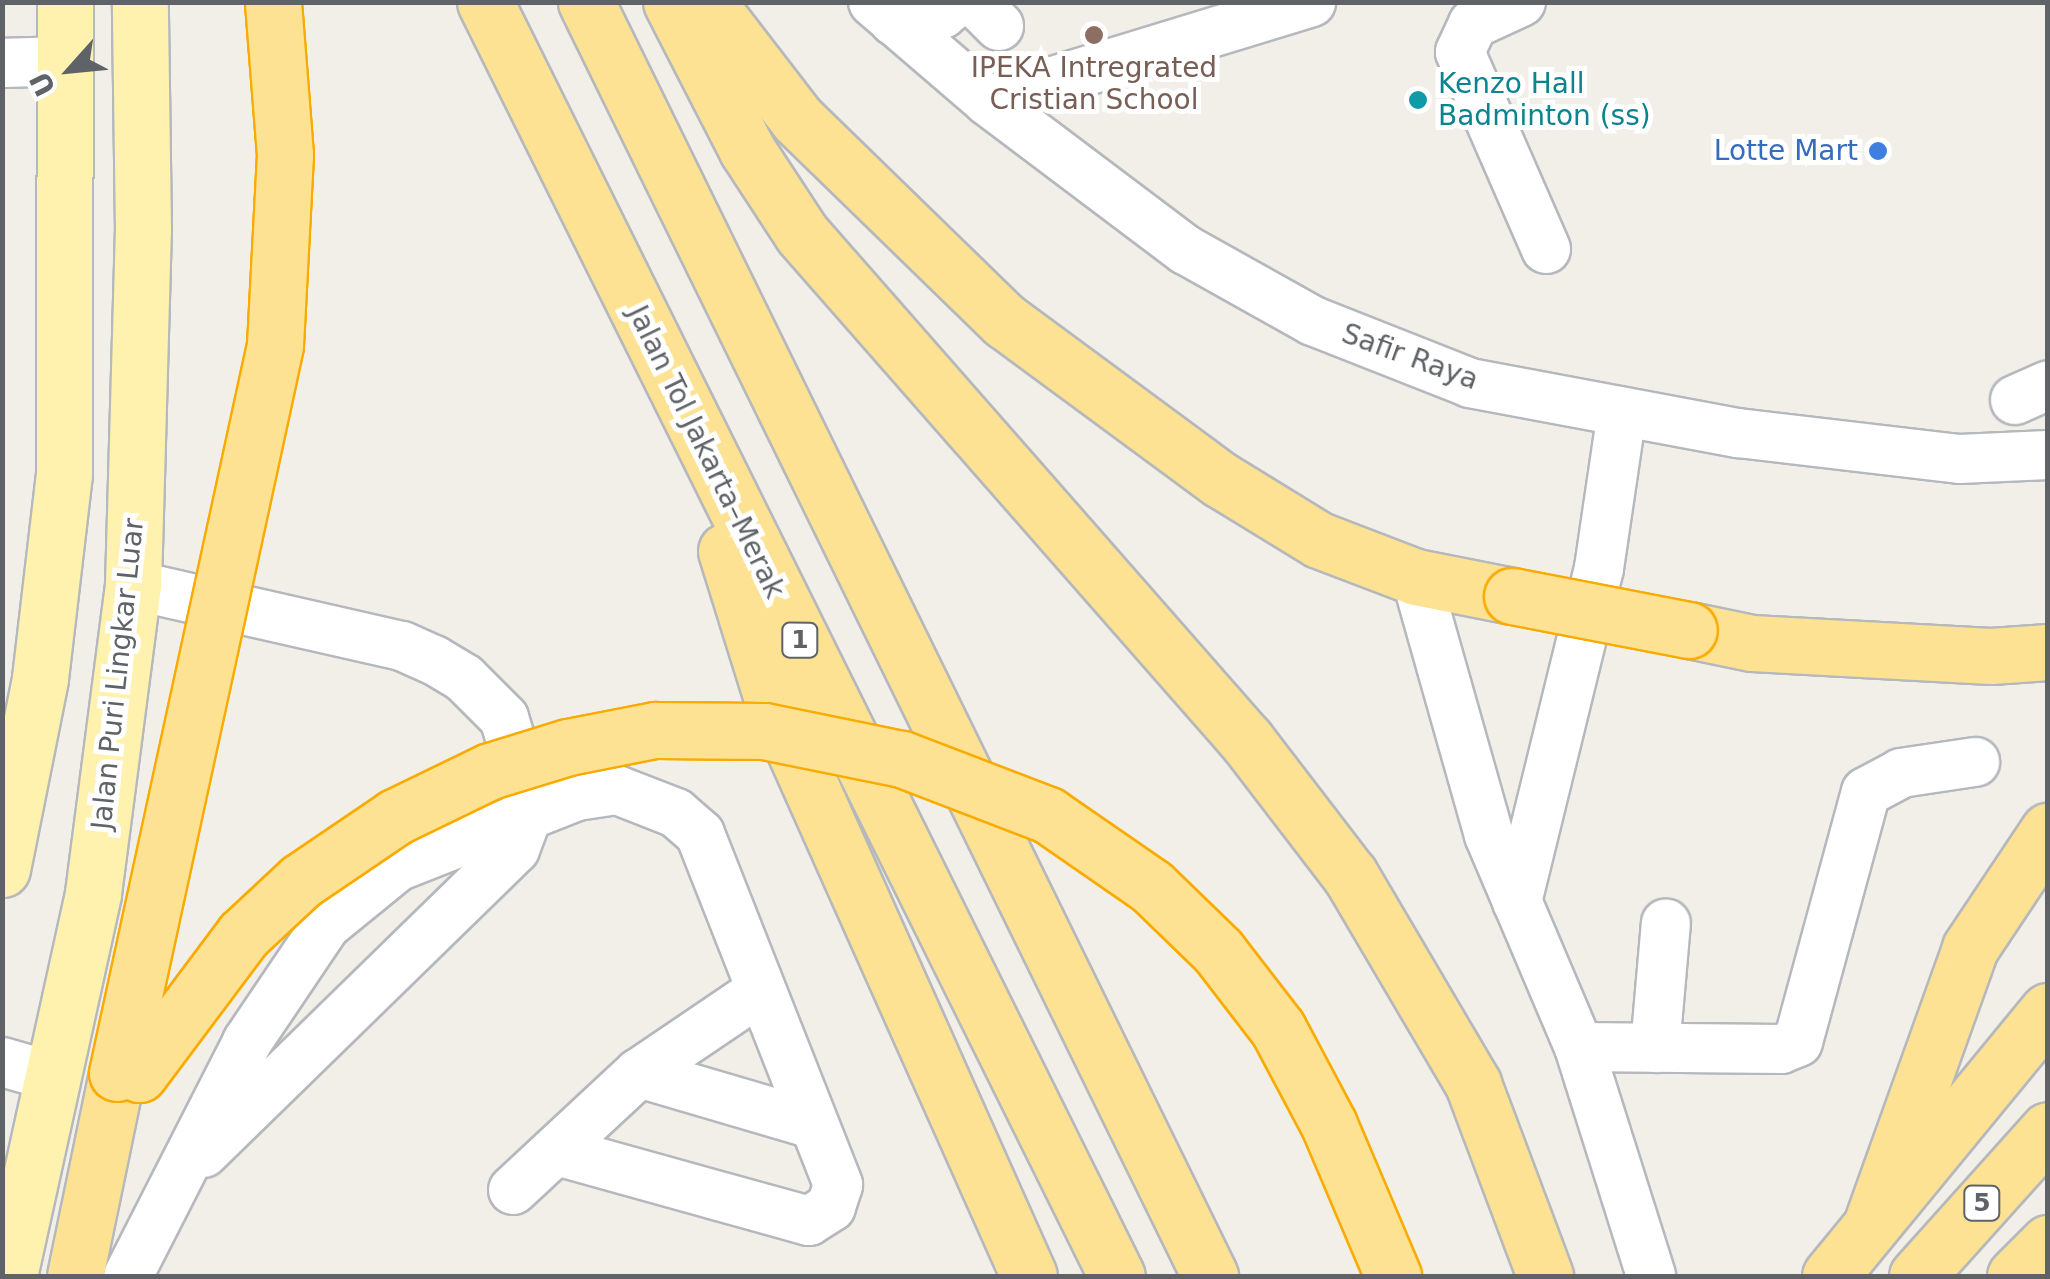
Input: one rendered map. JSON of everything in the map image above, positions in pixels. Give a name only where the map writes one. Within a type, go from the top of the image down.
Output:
[{"type":"highway","name":"Jalan Tol Jakarta–Merak","points":[[485,2],[1116,1276]]},
{"type":"highway","points":[[586,2],[1210,1276]]},
{"type":"highway","points":[[671,2],[747,150],[802,234],[1247,741],[1350,875],[1472,1084],[1545,1276]]},
{"type":"highway","points":[[707,2],[797,120],[1004,321],[1221,480],[1319,540],[1416,577],[1752,643],[1991,656],[2048,652]]},
{"type":"highway","points":[[75,1276],[121,1090],[275,344],[285,156],[272,3]]},
{"type":"highway","points":[[676,392],[773,702],[1029,1276]]},
{"type":"highway","points":[[121,1090],[243,935],[301,881],[395,817],[490,771],[568,748],[655,730],[764,731],[902,760],[1048,815],[1152,887],[1218,951],[1278,1030],[1329,1125],[1393,1276]]},
{"type":"highway","points":[[1871,1225],[1970,948],[2048,832]]},
{"type":"highway","points":[[1830,1276],[2048,1011]]},
{"type":"highway","name":"5","points":[[1917,1276],[2048,1130]]},
{"type":"highway","points":[[2015,1276],[2048,1244]]},
{"type":"main road","points":[[2,869],[40,678],[64,474],[65,2]]},
{"type":"main road","name":"Jalan Puri Lingkar Luar","points":[[9,1276],[93,893],[133,585],[143,230],[140,2]]},
{"type":"street","points":[[884,12],[942,14],[957,2]]},
{"type":"street","points":[[988,101],[1311,2]]},
{"type":"street","points":[[1521,2],[1473,24],[1460,52],[1546,250]]},
{"type":"street","name":"Safir Raya","points":[[884,12],[988,101],[1186,250],[1313,320],[1470,383],[1738,434],[1959,459],[2048,454]]},
{"type":"street","points":[[2,63],[66,62]]},
{"type":"street","points":[[1517,902],[1599,568],[1622,412]]},
{"type":"street","points":[[1416,577],[1489,834],[1579,1047],[1651,1276]]},
{"type":"street","points":[[133,585],[402,646],[434,660],[464,678],[504,718],[528,815],[515,850],[172,1183]]},
{"type":"street","points":[[1579,1047],[1782,1048],[1802,1038],[1866,792],[1902,773],[1975,762]]},
{"type":"street","points":[[128,1276],[246,1042],[326,925],[397,868],[528,815],[618,790],[676,813],[700,834],[757,993],[838,1185],[831,1207],[808,1221],[556,1151]]},
{"type":"street","points":[[1655,1048],[1666,923]]},
{"type":"street","points":[[513,1190],[640,1073],[757,993]]},
{"type":"street","points":[[2,1062],[54,1078]]},
{"type":"street","points":[[640,1073],[812,1124]]},
{"type":"place","name":"IPEKA Intregrated Cristian School","points":[[1094,35]]},
{"type":"place","name":"Kenzo Hall Badminton (ss)","points":[[1418,100]]},
{"type":"place","name":"Lotte Mart","points":[[1878,151]]}]
